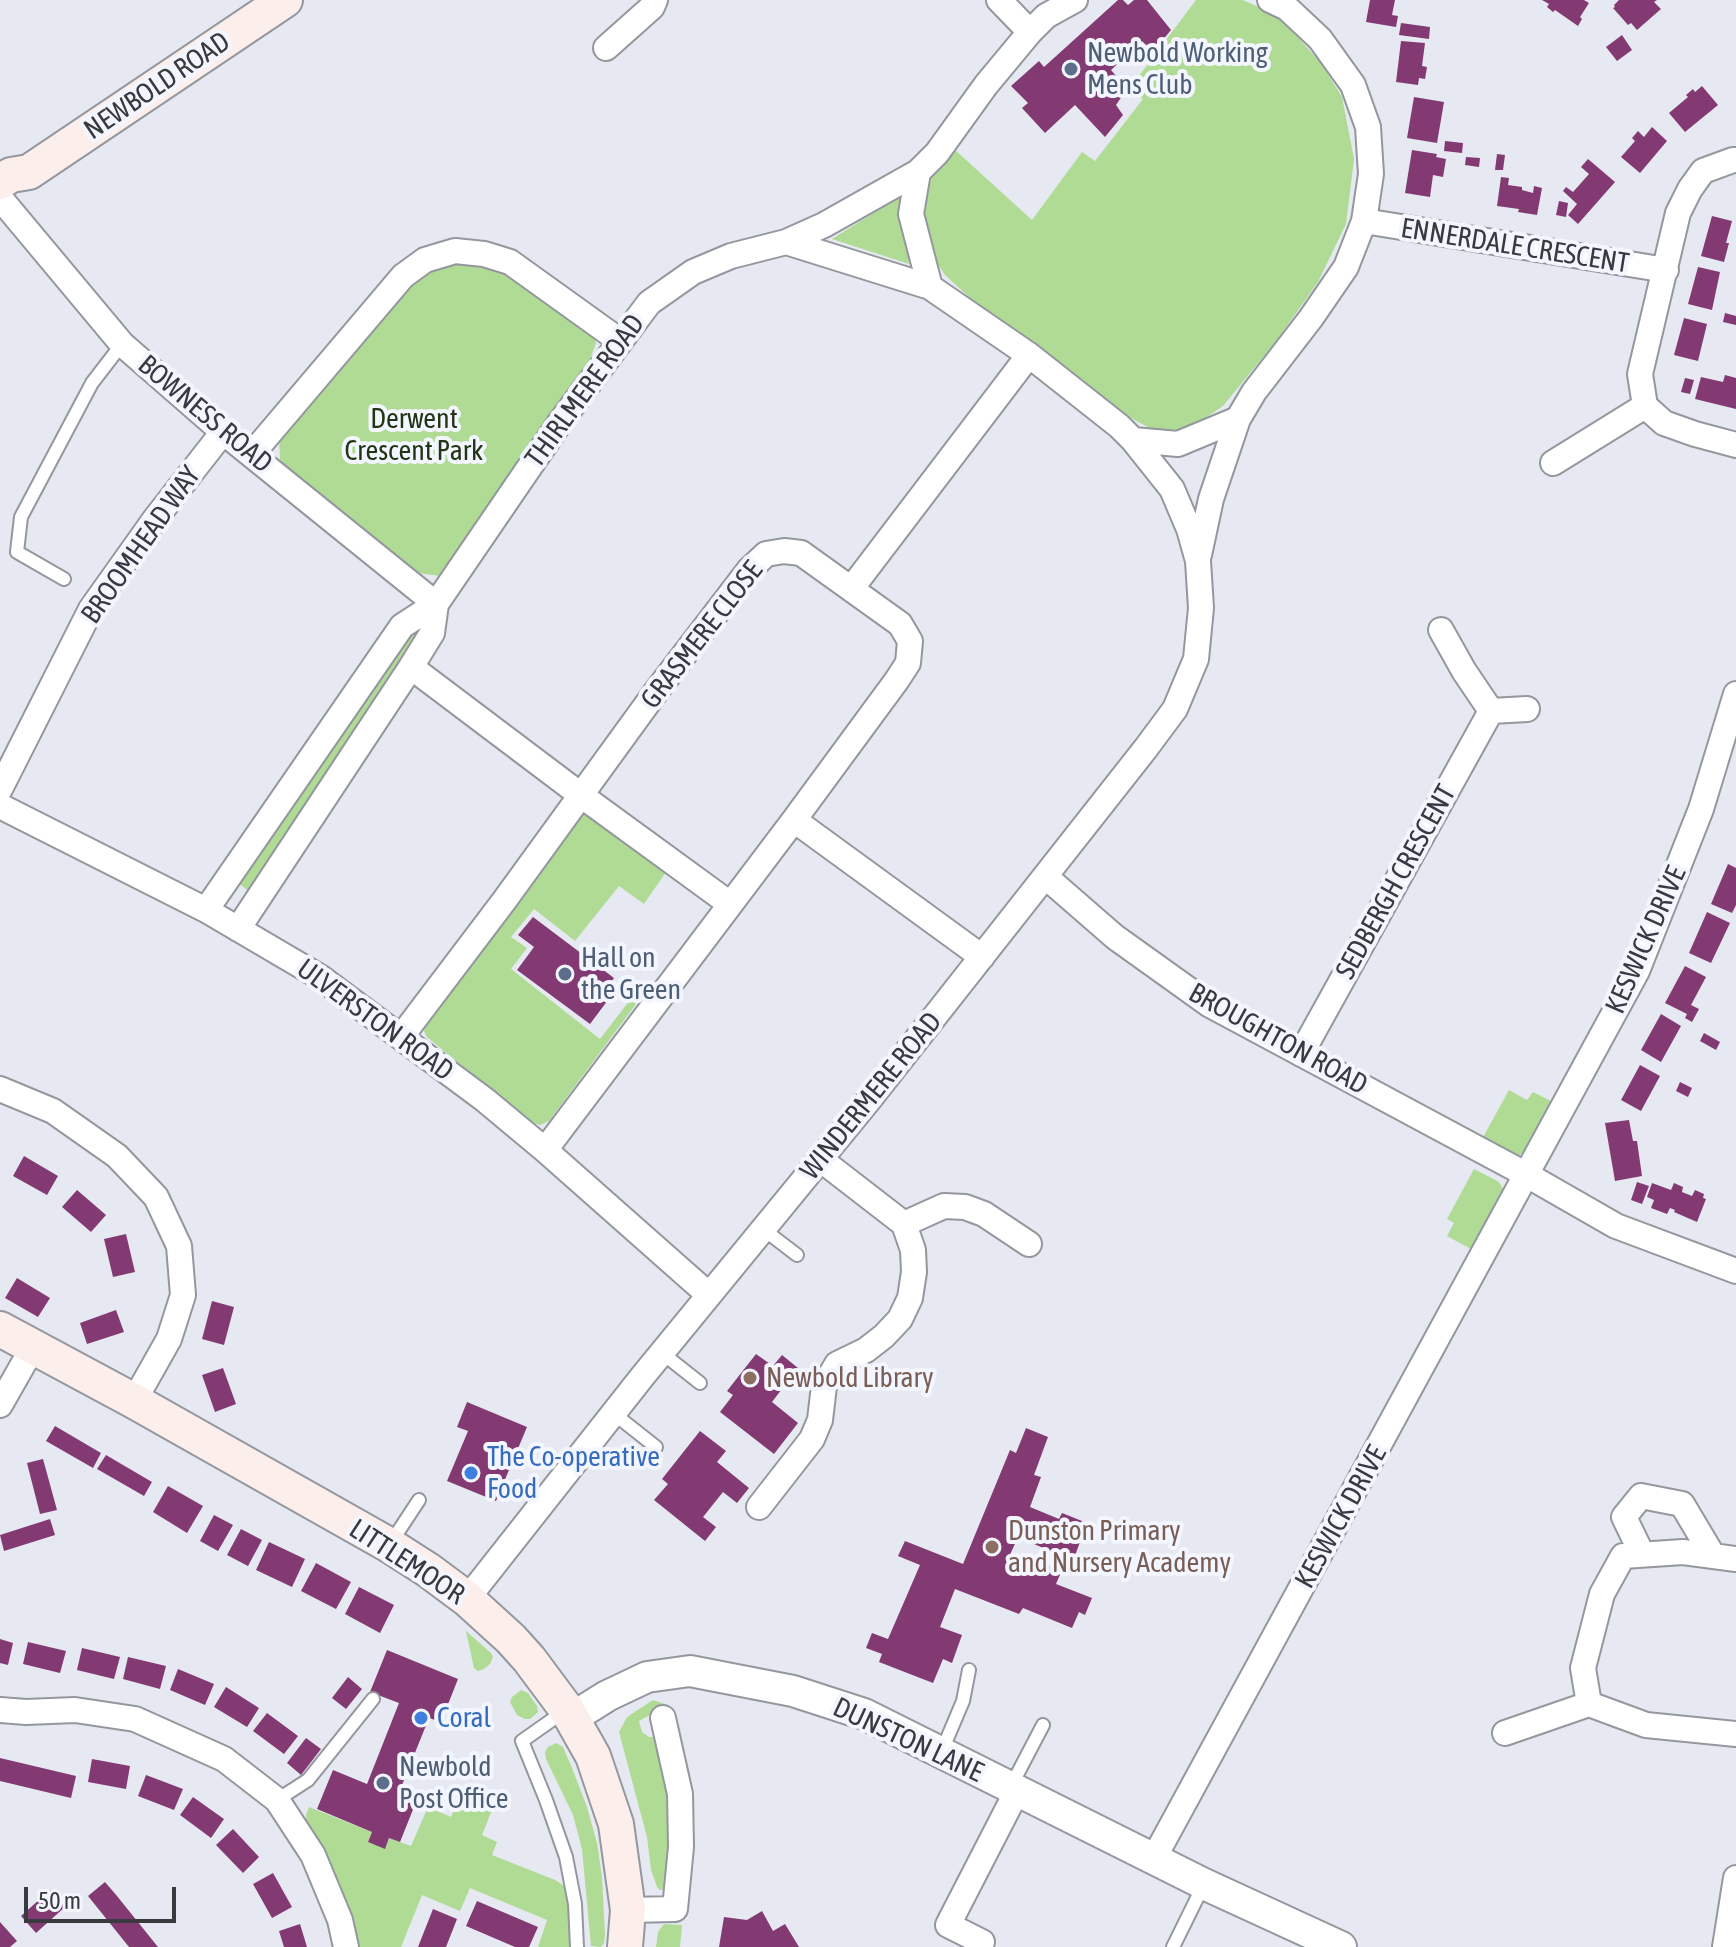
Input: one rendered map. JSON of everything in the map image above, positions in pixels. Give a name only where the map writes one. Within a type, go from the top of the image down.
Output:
[{"type":"main road","name":"NEWBOLD ROAD","points":[[7,193],[285,0]]},
{"type":"main road","name":"LITTLEMOOR","points":[[0,1329],[389,1545],[467,1599],[511,1639],[570,1714],[593,1756],[616,1824],[628,1910],[625,1947]]},
{"type":"street","points":[[606,48],[652,7],[655,0]]},
{"type":"street","points":[[999,0],[1030,32]]},
{"type":"street","name":"THIRLMERE ROAD","points":[[206,910],[402,626],[436,604],[561,421],[649,303],[693,272],[731,256],[786,242],[824,225],[918,172],[937,153],[986,85],[1030,32],[1046,16],[1075,0]]},
{"type":"street","name":"WINDERMERE ROAD","points":[[1198,561],[1211,499],[1238,419],[1254,392],[1346,267],[1364,221],[1371,174],[1368,127],[1353,85],[1320,39],[1283,3]]},
{"type":"street","name":"ENNERDALE CRESCENT","points":[[1645,406],[1640,374],[1678,213],[1703,171],[1736,160]]},
{"type":"street","points":[[918,172],[911,214],[930,287]]},
{"type":"street","name":"BOWNESS ROAD","points":[[7,193],[122,344],[223,432],[436,604]]},
{"type":"street","name":"ENNERDALE CRESCENT","points":[[1364,221],[1666,270]]},
{"type":"street","points":[[786,242],[930,287],[1029,355],[851,589]]},
{"type":"street","points":[[252,454],[403,276],[425,260],[455,251],[484,254],[510,262],[620,341]]},
{"type":"street","name":"WINDERMERE ROAD","points":[[467,1599],[613,1413],[1046,877],[1175,709],[1196,659],[1201,608],[1198,561],[1189,529],[1172,489],[1133,440],[1029,355]]},
{"type":"street","points":[[1553,463],[1645,406],[1664,423],[1736,445]]},
{"type":"street","points":[[1133,440],[1178,444],[1238,419]]},
{"type":"street","name":"BROOMHEAD WAY","points":[[0,789],[91,609],[155,519],[223,432]]},
{"type":"street","name":"GRASMERE CLOSE","points":[[401,1037],[582,796],[658,689],[749,570],[766,554],[784,551],[801,553],[900,624],[910,641],[908,663],[897,680],[545,1150]]},
{"type":"street","name":"THIRLMERE ROAD","points":[[238,929],[432,633],[436,604]]},
{"type":"street","points":[[1441,630],[1491,711],[1527,709]]},
{"type":"street","points":[[411,667],[730,904]]},
{"type":"street","name":"KESWICK DRIVE","points":[[1154,1858],[1637,971],[1701,809],[1736,694]]},
{"type":"street","name":"SEDBERGH CRESCENT","points":[[1301,1054],[1491,711]]},
{"type":"street","name":"ULVERSTON ROAD","points":[[0,806],[206,910],[320,977],[485,1100],[709,1295]]},
{"type":"street","points":[[794,820],[982,957]]},
{"type":"street","name":"BROUGHTON ROAD","points":[[1046,877],[1115,937],[1210,1005],[1527,1175]]},
{"type":"street","points":[[0,1089],[53,1111],[117,1156],[156,1197],[179,1246],[183,1295],[169,1339],[134,1401]]},
{"type":"street","points":[[759,1507],[812,1439],[820,1420],[824,1386],[837,1364],[866,1350],[884,1336],[900,1319],[910,1298],[913,1250],[904,1224],[820,1159]]},
{"type":"street","points":[[1527,1175],[1616,1226],[1736,1271]]},
{"type":"street","points":[[904,1224],[944,1206],[965,1207],[1023,1231]]},
{"type":"street","points":[[0,1405],[33,1347]]},
{"type":"street","points":[[1642,1554],[1624,1517],[1641,1496],[1682,1504],[1725,1558]]},
{"type":"street","points":[[1589,1704],[1583,1668],[1602,1594],[1623,1556],[1683,1552],[1725,1558]]},
{"type":"street","name":"DUNSTON LANE","points":[[570,1714],[647,1677],[690,1671],[793,1691],[864,1714],[1335,1946]]},
{"type":"street","points":[[1505,1733],[1589,1704],[1646,1725],[1736,1734]]},
{"type":"street","points":[[0,1710],[75,1710],[135,1719],[224,1759],[277,1800],[313,1855],[340,1920],[346,1947]]},
{"type":"street","points":[[628,1910],[675,1909],[681,1847],[680,1794],[663,1718]]},
{"type":"street","name":"DUNSTON LANE","points":[[982,1942],[948,1925],[1013,1790]]},
{"type":"street","points":[[1725,1947],[1736,1878]]},
{"type":"lane","points":[[64,579],[17,552],[21,517],[92,383],[122,344]]},
{"type":"lane","points":[[763,1229],[797,1255]]},
{"type":"lane","points":[[662,1353],[700,1383]]},
{"type":"lane","points":[[613,1413],[656,1447]]},
{"type":"lane","points":[[389,1545],[419,1500]]},
{"type":"lane","points":[[941,1754],[963,1701],[969,1670]]},
{"type":"lane","points":[[277,1800],[308,1780],[373,1699]]},
{"type":"lane","points":[[570,1714],[522,1741],[566,1857],[575,1904],[577,1947]]},
{"type":"lane","points":[[1013,1790],[1043,1725]]},
{"type":"lane","points":[[1173,1947],[1204,1884]]},
{"type":"green space","points":[[1196,0],[1243,0],[1276,15],[1294,33],[1321,63],[1342,97],[1354,159],[1346,224],[1318,282],[1277,340],[1223,406],[1187,430],[1155,431],[1122,413],[970,298],[945,275],[926,246],[924,206],[932,176],[954,149],[1032,220],[1082,152],[1095,161],[1143,99],[1130,88]]},
{"type":"green space","points":[[899,197],[909,264],[832,239]]},
{"type":"green space","name":"Derwent Crescent Park","points":[[429,263],[473,263],[503,269],[592,330],[596,343],[586,370],[441,576],[410,572],[280,461],[279,433]]},
{"type":"green space","points":[[407,628],[421,637],[251,893],[237,882]]},
{"type":"green space","points":[[584,814],[666,872],[644,904],[619,886],[575,941],[534,909],[511,937],[527,948],[511,969],[600,1039],[630,1000],[636,1004],[549,1121],[540,1125],[531,1122],[427,1037],[424,1031],[425,1024],[577,816]]},
{"type":"green space","points":[[1509,1090],[1527,1100],[1533,1092],[1553,1102],[1527,1149],[1518,1156],[1512,1156],[1482,1139]]},
{"type":"green space","points":[[1474,1169],[1499,1182],[1503,1189],[1471,1249],[1447,1236],[1454,1223],[1447,1219]]},
{"type":"green space","points":[[466,1631],[493,1657],[484,1669],[478,1671],[474,1668]]},
{"type":"green space","points":[[521,1690],[528,1693],[537,1706],[538,1712],[530,1719],[517,1715],[510,1702]]},
{"type":"green space","points":[[653,1700],[668,1705],[639,1721],[642,1732],[649,1737],[657,1737],[672,1807],[667,1882],[665,1889],[660,1890],[651,1870],[647,1837],[619,1732],[627,1717]]},
{"type":"green space","points":[[556,1743],[563,1747],[572,1768],[597,1843],[605,1935],[601,1947],[591,1946],[582,1849],[573,1815],[546,1759],[548,1747]]},
{"type":"green space","points":[[460,1797],[492,1810],[482,1835],[497,1842],[492,1855],[563,1885],[567,1891],[570,1947],[538,1947],[547,1920],[470,1888],[460,1911],[422,1895],[401,1947],[358,1947],[352,1916],[340,1887],[307,1826],[309,1807],[372,1832],[368,1842],[385,1848],[389,1838],[411,1846],[428,1807],[451,1817]]},
{"type":"green space","points":[[664,1924],[682,1925],[680,1947],[656,1947],[658,1932]]},
{"type":"building","name":"Newbold Working Mens Club","points":[[1118,0],[1128,5],[1134,0],[1147,0],[1171,30],[1153,52],[1142,41],[1111,70],[1127,89],[1116,105],[1123,115],[1105,137],[1075,105],[1045,133],[1022,108],[1028,103],[1011,86],[1039,61],[1044,67]]},
{"type":"building","points":[[1370,0],[1395,0],[1392,15],[1398,16],[1396,27],[1366,22]]},
{"type":"building","points":[[1542,0],[1584,0],[1589,3],[1578,26],[1555,10],[1553,12],[1547,7],[1549,4]]},
{"type":"building","points":[[1619,0],[1657,0],[1654,2],[1661,9],[1637,30],[1613,8]]},
{"type":"building","points":[[1401,23],[1430,27],[1429,39],[1399,35]]},
{"type":"building","points":[[1622,35],[1632,50],[1617,61],[1606,47]]},
{"type":"building","points":[[1401,41],[1425,43],[1422,66],[1427,67],[1425,79],[1419,78],[1418,85],[1396,82]]},
{"type":"building","points":[[1702,86],[1718,105],[1685,132],[1669,113],[1693,89],[1695,92]]},
{"type":"building","points":[[1414,97],[1444,102],[1437,143],[1407,138]]},
{"type":"building","points":[[1652,127],[1667,141],[1640,173],[1621,157],[1635,141],[1632,138],[1638,131],[1644,137]]},
{"type":"building","points":[[1445,141],[1463,143],[1462,153],[1444,151]]},
{"type":"building","points":[[1412,150],[1437,154],[1436,157],[1446,159],[1443,177],[1433,175],[1430,197],[1405,193]]},
{"type":"building","points":[[1497,154],[1505,155],[1503,170],[1495,170]]},
{"type":"building","points":[[1466,157],[1480,158],[1479,167],[1465,165]]},
{"type":"building","points":[[1588,159],[1615,182],[1578,224],[1568,215],[1577,204],[1563,191],[1566,187],[1573,192],[1589,174],[1581,167]]},
{"type":"building","points":[[1501,177],[1509,178],[1508,185],[1533,193],[1534,186],[1542,188],[1537,215],[1497,206]]},
{"type":"building","points":[[1559,201],[1568,203],[1566,217],[1556,215]]},
{"type":"building","points":[[1712,216],[1732,221],[1724,262],[1701,256]]},
{"type":"building","points":[[1698,267],[1720,272],[1712,310],[1688,304]]},
{"type":"building","points":[[1725,313],[1736,316],[1736,325],[1723,322]]},
{"type":"building","points":[[1684,318],[1707,324],[1698,361],[1674,355]]},
{"type":"building","points":[[1725,375],[1736,378],[1736,409],[1695,399],[1701,377],[1723,382]]},
{"type":"building","points":[[1685,378],[1694,380],[1690,394],[1681,392]]},
{"type":"building","points":[[1728,864],[1736,868],[1736,905],[1732,913],[1711,904]]},
{"type":"building","points":[[1707,912],[1730,923],[1711,963],[1689,953]]},
{"type":"building","name":"Hall on the Green","points":[[533,917],[614,978],[601,996],[608,1000],[590,1024],[517,970],[534,947],[518,935]]},
{"type":"building","points":[[1685,966],[1706,977],[1691,1005],[1699,1009],[1692,1022],[1685,1018],[1687,1014],[1665,1003]]},
{"type":"building","points":[[1661,1014],[1681,1026],[1661,1062],[1641,1050]]},
{"type":"building","points":[[1704,1033],[1720,1042],[1716,1050],[1700,1041]]},
{"type":"building","points":[[1640,1065],[1660,1076],[1641,1111],[1621,1100]]},
{"type":"building","points":[[1680,1082],[1692,1088],[1688,1097],[1676,1091]]},
{"type":"building","points":[[1629,1120],[1633,1141],[1637,1141],[1642,1176],[1615,1181],[1605,1123]]},
{"type":"building","points":[[24,1156],[58,1176],[47,1195],[13,1176]]},
{"type":"building","points":[[1637,1182],[1649,1186],[1642,1204],[1631,1200]]},
{"type":"building","points":[[1652,1183],[1671,1190],[1674,1183],[1683,1187],[1682,1192],[1692,1196],[1695,1190],[1704,1194],[1703,1198],[1706,1199],[1697,1222],[1670,1208],[1667,1214],[1651,1208],[1654,1200],[1647,1197]]},
{"type":"building","points":[[77,1190],[106,1215],[91,1232],[62,1207]]},
{"type":"building","points":[[126,1234],[135,1272],[113,1277],[104,1239]]},
{"type":"building","points":[[17,1278],[50,1298],[38,1317],[5,1298]]},
{"type":"building","points":[[212,1301],[234,1307],[224,1345],[202,1339]]},
{"type":"building","points":[[116,1310],[124,1332],[87,1344],[80,1323]]},
{"type":"building","points":[[756,1354],[773,1366],[782,1355],[798,1368],[772,1402],[798,1423],[774,1454],[720,1412],[733,1395],[727,1391]]},
{"type":"building","points":[[223,1368],[236,1404],[215,1412],[202,1375]]},
{"type":"building","points":[[467,1402],[527,1427],[496,1501],[447,1481],[468,1431],[457,1427]]},
{"type":"building","points":[[55,1426],[101,1453],[93,1468],[46,1441]]},
{"type":"building","points":[[1026,1428],[1048,1437],[1034,1475],[1041,1477],[1030,1507],[1059,1519],[1062,1513],[1087,1523],[1073,1561],[1018,1537],[1009,1557],[1035,1567],[1038,1561],[1062,1570],[1056,1584],[1092,1598],[1085,1615],[1079,1612],[1072,1628],[1023,1608],[1019,1614],[955,1589],[940,1627],[962,1635],[952,1663],[943,1659],[933,1683],[879,1662],[882,1654],[866,1648],[872,1633],[888,1639],[920,1565],[898,1556],[905,1541],[963,1564],[1010,1450],[1016,1453]]},
{"type":"building","points":[[700,1431],[726,1451],[717,1462],[749,1488],[737,1503],[723,1492],[703,1517],[716,1527],[705,1541],[654,1500],[668,1484],[662,1479]]},
{"type":"building","points":[[106,1455],[152,1482],[144,1496],[97,1469]]},
{"type":"building","points":[[43,1459],[57,1510],[40,1514],[27,1463]]},
{"type":"building","points":[[168,1486],[203,1506],[187,1533],[153,1512]]},
{"type":"building","points":[[214,1515],[233,1525],[218,1551],[200,1541]]},
{"type":"building","points":[[50,1519],[55,1535],[4,1551],[0,1535]]},
{"type":"building","points":[[241,1529],[262,1540],[248,1566],[227,1555]]},
{"type":"building","points":[[269,1542],[305,1559],[292,1587],[256,1570]]},
{"type":"building","points":[[316,1563],[351,1582],[336,1609],[301,1591]]},
{"type":"building","points":[[359,1587],[394,1605],[380,1633],[345,1614]]},
{"type":"building","points":[[0,1639],[13,1643],[8,1665],[0,1663]]},
{"type":"building","points":[[28,1642],[66,1651],[60,1673],[23,1664]]},
{"type":"building","points":[[82,1648],[120,1657],[114,1679],[77,1670]]},
{"type":"building","points":[[387,1650],[458,1679],[441,1722],[429,1718],[398,1795],[416,1802],[400,1842],[389,1838],[385,1849],[368,1842],[372,1832],[317,1809],[333,1770],[367,1784],[399,1703],[370,1692]]},
{"type":"building","points":[[128,1657],[166,1666],[160,1689],[123,1679]]},
{"type":"building","points":[[178,1669],[214,1684],[205,1705],[170,1690]]},
{"type":"building","points":[[348,1677],[362,1689],[346,1709],[332,1698]]},
{"type":"building","points":[[226,1687],[259,1708],[247,1727],[214,1707]]},
{"type":"building","points":[[267,1713],[298,1736],[284,1754],[253,1731]]},
{"type":"building","points":[[306,1738],[321,1749],[301,1775],[287,1763]]},
{"type":"building","points":[[0,1758],[76,1776],[71,1798],[0,1781]]},
{"type":"building","points":[[92,1759],[130,1766],[126,1789],[88,1782]]},
{"type":"building","points":[[146,1775],[183,1789],[174,1810],[138,1796]]},
{"type":"building","points":[[193,1797],[224,1819],[211,1838],[180,1815]]},
{"type":"building","points":[[233,1829],[259,1857],[243,1873],[216,1845]]},
{"type":"building","points":[[273,1873],[292,1907],[272,1918],[253,1884]]},
{"type":"building","points":[[105,1882],[158,1947],[129,1947],[88,1896]]},
{"type":"building","points":[[50,1890],[65,1907],[36,1933],[21,1916]]},
{"type":"building","points":[[477,1901],[538,1927],[529,1947],[515,1947],[466,1926]]},
{"type":"building","points":[[433,1909],[457,1919],[446,1947],[418,1947]]},
{"type":"building","points":[[762,1911],[773,1931],[785,1924],[799,1947],[719,1947],[724,1917],[747,1920]]},
{"type":"building","points":[[0,1922],[17,1941],[10,1947],[0,1947]]},
{"type":"building","points":[[300,1924],[307,1947],[284,1947],[279,1931]]},
{"type":"place","name":"Newbold Working Mens Club","points":[[1071,69]]},
{"type":"place","name":"Hall on the Green","points":[[565,974]]},
{"type":"place","name":"Newbold Library","points":[[750,1378]]},
{"type":"place","name":"The Co-operative Food","points":[[471,1473]]},
{"type":"place","name":"Dunston Primary and Nursery Academy","points":[[992,1547]]},
{"type":"place","name":"Coral","points":[[421,1718]]},
{"type":"place","name":"Newbold Post Office","points":[[383,1783]]}]
